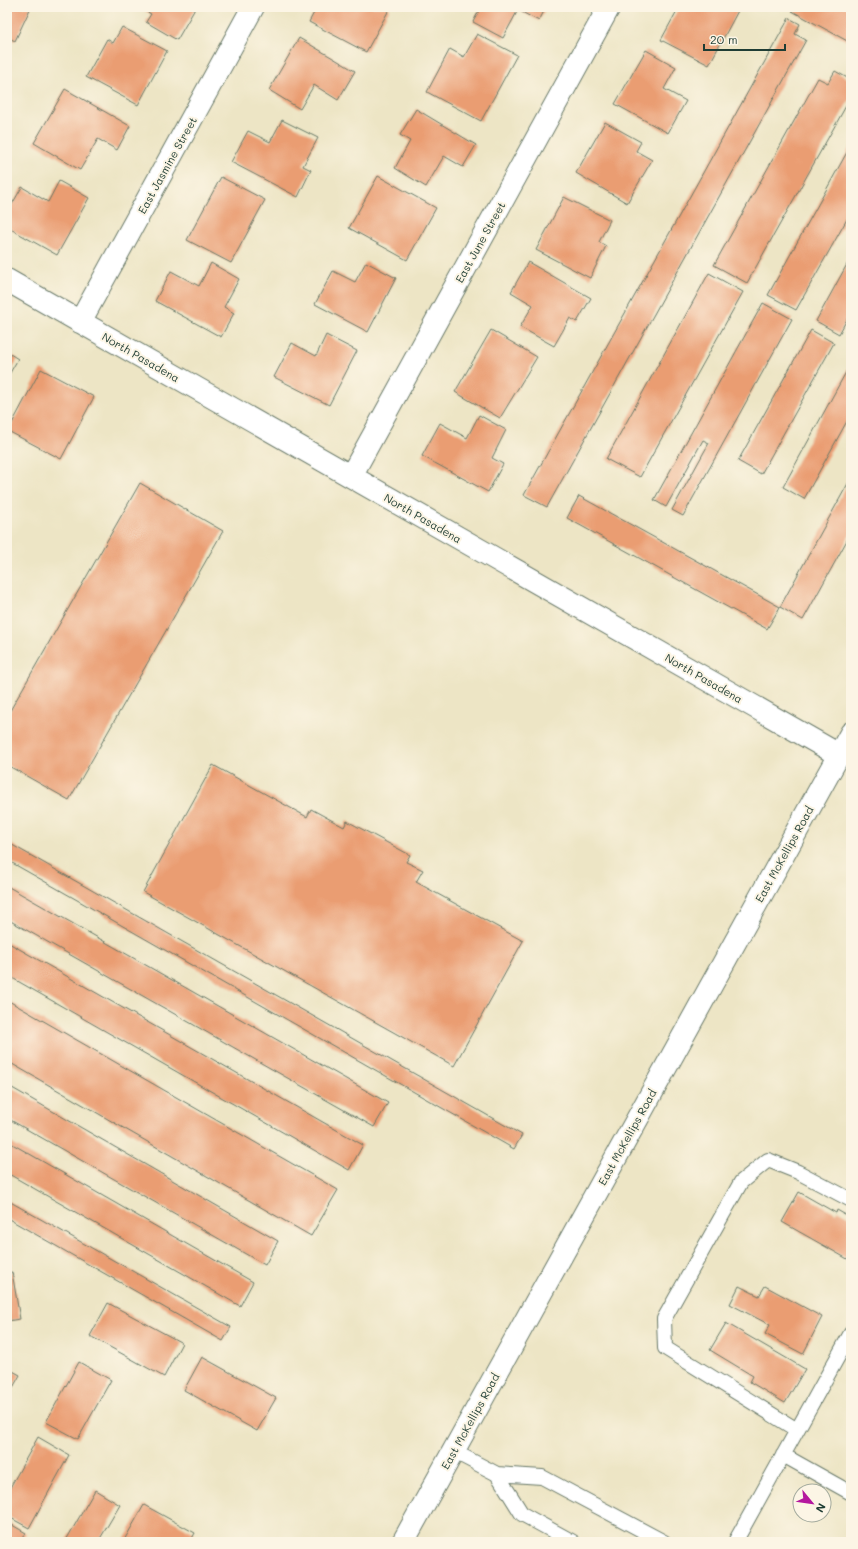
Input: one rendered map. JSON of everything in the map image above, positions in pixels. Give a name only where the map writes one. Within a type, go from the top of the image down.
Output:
[{"type":"street","name":"East Jasmine Street","points":[[80,322],[253,7]]},
{"type":"street","name":"East June Street","points":[[351,476],[609,7]]},
{"type":"street","name":"North Pasadena","points":[[7,280],[351,476],[847,743]]},
{"type":"street","name":"East McKellips Road","points":[[403,1542],[847,743]]},
{"type":"lane","points":[[797,1430],[665,1348],[664,1319],[741,1182],[768,1160],[798,1172],[851,1200]]},
{"type":"lane","points":[[735,1542],[851,1333]]},
{"type":"lane","points":[[454,1451],[497,1474],[542,1477],[664,1542]]},
{"type":"lane","points":[[783,1455],[851,1492]]},
{"type":"lane","points":[[497,1474],[522,1514],[573,1542]]},
{"type":"building","points":[[7,7],[31,7],[15,41],[7,37]]},
{"type":"building","points":[[138,7],[196,7],[177,40],[146,22],[151,14]]},
{"type":"building","points":[[317,7],[390,8],[366,52],[309,22]]},
{"type":"building","points":[[481,7],[546,7],[539,21],[518,10],[503,38],[473,22]]},
{"type":"building","points":[[679,7],[740,7],[709,65],[661,40]]},
{"type":"building","points":[[795,7],[851,7],[851,43],[792,11]]},
{"type":"building","points":[[789,18],[800,24],[795,34],[806,40],[547,507],[524,495]]},
{"type":"building","points":[[122,27],[167,51],[138,105],[86,77],[107,39],[113,43]]},
{"type":"building","points":[[477,34],[517,55],[481,121],[427,92],[450,49],[464,57]]},
{"type":"building","points":[[299,38],[355,71],[338,100],[314,85],[300,109],[269,90]]},
{"type":"building","points":[[646,50],[676,67],[664,89],[686,101],[668,133],[615,104]]},
{"type":"building","points":[[835,71],[851,80],[851,97],[747,283],[714,265],[818,78],[828,83]]},
{"type":"building","points":[[65,89],[130,126],[117,150],[98,139],[80,170],[34,143]]},
{"type":"building","points":[[416,109],[476,145],[463,167],[444,156],[426,187],[395,168],[410,141],[400,135]]},
{"type":"building","points":[[282,120],[318,138],[303,166],[311,170],[298,197],[231,162],[248,131],[270,142]]},
{"type":"building","points":[[605,122],[641,142],[636,151],[652,160],[627,203],[576,173]]},
{"type":"building","points":[[851,145],[851,212],[796,310],[768,295]]},
{"type":"building","points":[[378,176],[436,208],[407,260],[349,228]]},
{"type":"building","points":[[221,177],[265,200],[231,263],[187,240]]},
{"type":"building","points":[[59,181],[89,198],[57,255],[7,227],[7,213],[22,187],[48,202]]},
{"type":"building","points":[[564,197],[610,220],[599,242],[606,246],[590,278],[536,250]]},
{"type":"building","points":[[851,257],[851,312],[839,334],[816,321]]},
{"type":"building","points":[[366,262],[396,278],[368,332],[315,304],[333,271],[355,282]]},
{"type":"building","points":[[528,262],[591,298],[577,322],[570,318],[554,346],[520,327],[533,305],[511,292]]},
{"type":"building","points":[[211,263],[239,279],[224,307],[234,313],[221,337],[155,301],[171,271],[199,286]]},
{"type":"building","points":[[709,273],[743,292],[640,477],[606,459]]},
{"type":"building","points":[[763,303],[792,319],[683,516],[672,510],[709,443],[703,440],[666,507],[654,500]]},
{"type":"building","points":[[491,330],[537,357],[500,418],[455,392]]},
{"type":"building","points":[[811,330],[834,343],[761,474],[738,461]]},
{"type":"building","points":[[326,335],[357,351],[329,405],[274,377],[292,343],[316,356]]},
{"type":"building","points":[[7,352],[18,359],[7,378]]},
{"type":"building","points":[[851,363],[851,414],[804,499],[783,487]]},
{"type":"building","points":[[41,369],[94,397],[61,459],[8,431]]},
{"type":"building","points":[[479,415],[506,430],[492,458],[503,464],[488,492],[422,456],[440,423],[467,438]]},
{"type":"building","points":[[851,478],[851,533],[803,620],[780,607]]},
{"type":"building","points":[[140,483],[223,531],[69,800],[7,765],[7,716]]},
{"type":"building","points":[[579,496],[780,607],[767,629],[567,518]]},
{"type":"building","points":[[213,765],[307,817],[311,809],[344,827],[347,821],[410,855],[406,862],[423,870],[416,882],[523,941],[454,1066],[143,892]]},
{"type":"building","points":[[7,842],[522,1135],[514,1149],[7,860]]},
{"type":"building","points":[[7,886],[388,1103],[374,1127],[7,919]]},
{"type":"building","points":[[7,942],[363,1145],[349,1170],[7,975]]},
{"type":"building","points":[[7,1000],[338,1190],[311,1236],[7,1061]]},
{"type":"building","points":[[7,1085],[278,1241],[265,1265],[7,1118]]},
{"type":"building","points":[[7,1141],[253,1282],[240,1306],[7,1173]]},
{"type":"building","points":[[799,1192],[836,1213],[837,1210],[851,1218],[851,1261],[782,1222]]},
{"type":"building","points":[[7,1200],[231,1327],[223,1341],[7,1218]]},
{"type":"building","points":[[12,1272],[20,1319],[7,1321],[7,1273]]},
{"type":"building","points":[[739,1286],[759,1296],[765,1286],[822,1317],[803,1354],[765,1334],[770,1325],[730,1304]]},
{"type":"building","points":[[108,1303],[182,1343],[164,1377],[90,1336]]},
{"type":"building","points":[[726,1323],[805,1369],[785,1403],[750,1382],[753,1376],[710,1350]]},
{"type":"building","points":[[202,1357],[276,1398],[257,1431],[184,1390]]},
{"type":"building","points":[[79,1362],[111,1380],[78,1439],[46,1422]]},
{"type":"building","points":[[7,1368],[20,1375],[7,1398]]},
{"type":"building","points":[[38,1437],[69,1455],[29,1528],[7,1516],[7,1493]]},
{"type":"building","points":[[95,1490],[120,1505],[98,1542],[65,1542]]},
{"type":"building","points":[[144,1505],[195,1533],[190,1542],[123,1542]]},
{"type":"building","points":[[7,1522],[26,1533],[21,1542],[7,1542]]}]
